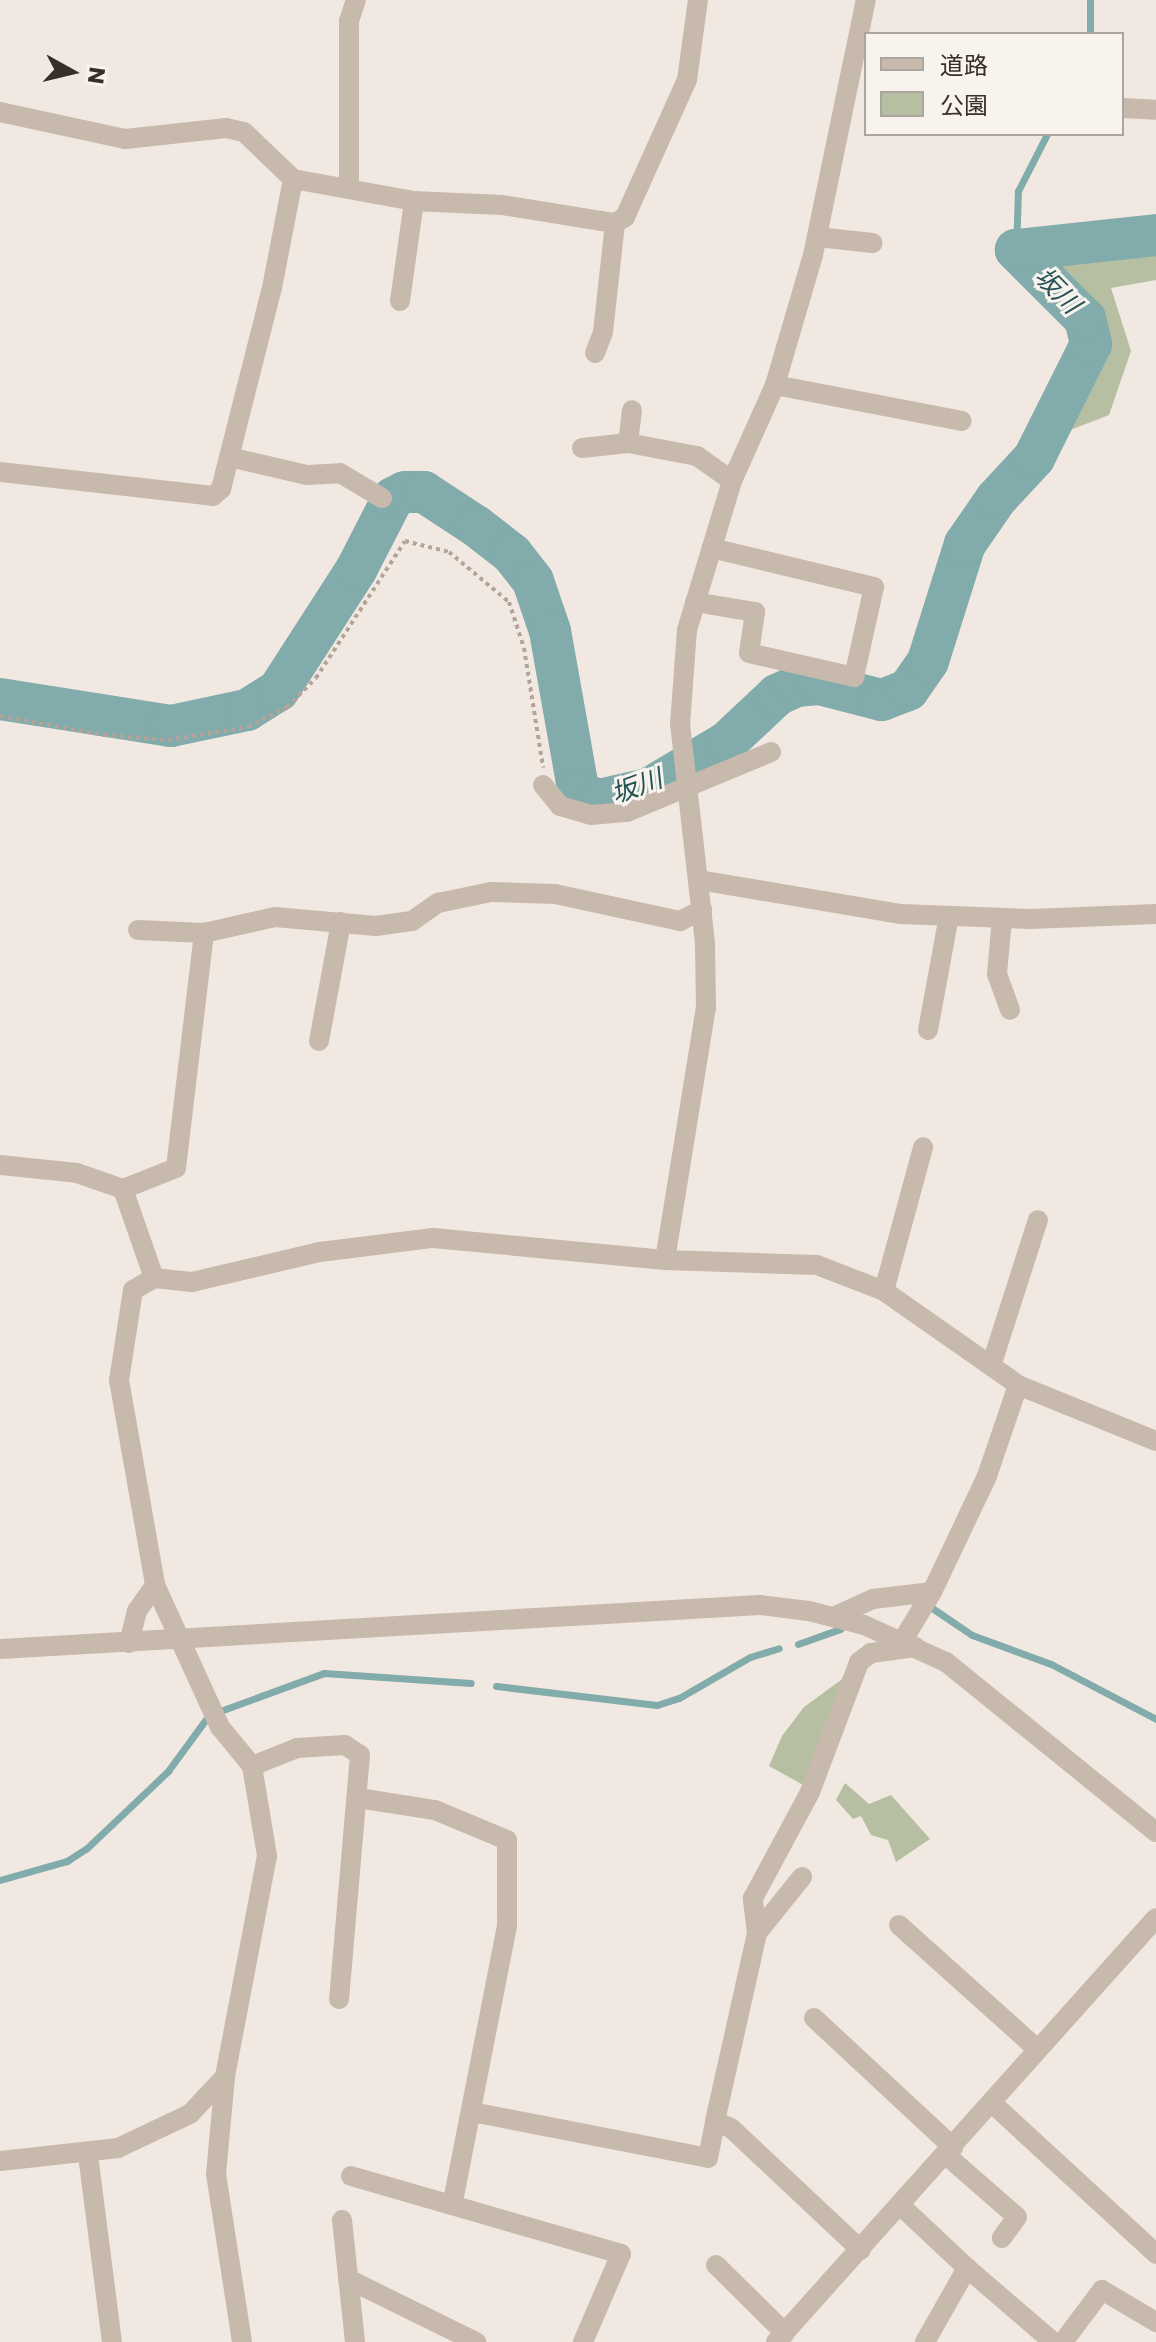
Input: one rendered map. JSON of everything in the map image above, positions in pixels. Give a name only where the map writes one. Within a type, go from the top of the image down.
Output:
[{"type":"street","points":[[349,185],[349,21],[356,0]]},
{"type":"street","points":[[0,112],[125,139],[226,128],[244,132],[293,179],[349,185],[414,201],[502,205],[615,223],[625,217],[687,80],[698,0]]},
{"type":"street","points":[[665,1260],[706,1008],[702,910],[683,748],[682,678],[695,602],[732,481],[775,385],[817,237],[860,49],[866,0]]},
{"type":"street","points":[[1124,108],[1156,110]]},
{"type":"street","points":[[0,472],[213,496],[221,489],[272,288],[293,179]]},
{"type":"street","points":[[400,301],[414,201]]},
{"type":"street","points":[[595,353],[603,332],[615,223]]},
{"type":"street","points":[[817,237],[873,243]]},
{"type":"street","points":[[775,385],[962,421]]},
{"type":"street","points":[[628,443],[632,410]]},
{"type":"street","points":[[582,448],[628,443],[697,456],[732,481]]},
{"type":"street","points":[[229,457],[307,475],[340,473],[382,498]]},
{"type":"street","points":[[695,602],[755,612],[749,653],[854,677],[874,587],[712,548]]},
{"type":"street","points":[[543,785],[560,806],[591,815],[627,812],[661,801],[688,779],[720,777],[771,752]]},
{"type":"street","points":[[699,880],[901,914],[1002,918],[1156,914]]},
{"type":"street","points":[[138,930],[204,933],[275,917],[376,926],[412,921],[438,903],[491,892],[555,894],[680,921],[702,910]]},
{"type":"street","points":[[928,1030],[949,916]]},
{"type":"street","points":[[1002,918],[997,974],[1010,1010]]},
{"type":"street","points":[[319,1041],[341,922]]},
{"type":"street","points":[[0,1165],[77,1173],[123,1189],[176,1168],[204,933]]},
{"type":"street","points":[[884,1291],[923,1147]]},
{"type":"street","points":[[123,1189],[154,1278]]},
{"type":"street","points":[[992,1363],[1038,1220]]},
{"type":"street","points":[[242,2342],[216,2174],[225,2077],[267,1856],[252,1766],[220,1727],[155,1585],[119,1380],[133,1290],[154,1278],[192,1282],[320,1252],[433,1238],[665,1260],[817,1265],[884,1291],[992,1363],[1018,1385],[1156,1441]]},
{"type":"street","points":[[910,1644],[987,1476],[1018,1385]]},
{"type":"street","points":[[129,1643],[137,1611],[155,1585]]},
{"type":"street","points":[[833,1617],[873,1599],[932,1592]]},
{"type":"street","points":[[0,1649],[180,1641],[760,1605],[833,1617],[910,1644],[946,1662],[1156,1832]]},
{"type":"street","points":[[472,2112],[708,2158],[757,1933],[753,1898],[815,1781],[859,1662],[871,1653],[910,1644]]},
{"type":"street","points":[[252,1766],[297,1748],[345,1745],[360,1755],[339,1999]]},
{"type":"street","points":[[358,1798],[435,1810],[507,1840],[507,1926],[489,1996],[472,2112],[453,2202]]},
{"type":"street","points":[[765,1876],[784,1898]]},
{"type":"street","points":[[757,1933],[802,1877]]},
{"type":"street","points":[[716,2265],[780,2338],[1156,1918]]},
{"type":"street","points":[[899,1925],[1037,2049]]},
{"type":"street","points":[[814,2018],[1017,2217],[1002,2238]]},
{"type":"street","points":[[0,2161],[88,2155],[118,2148],[190,2114],[225,2077]]},
{"type":"street","points":[[992,2103],[1156,2254]]},
{"type":"street","points":[[715,2121],[731,2128],[861,2250]]},
{"type":"street","points":[[88,2155],[112,2342]]},
{"type":"street","points":[[351,2176],[453,2202],[621,2254],[583,2342]]},
{"type":"street","points":[[901,2206],[1053,2342]]},
{"type":"street","points":[[342,2220],[355,2342]]},
{"type":"street","points":[[925,2342],[967,2268]]},
{"type":"street","points":[[348,2279],[476,2342]]},
{"type":"street","points":[[1063,2342],[1102,2290],[1156,2322]]},
{"type":"path","points":[[0,716],[104,735],[168,740],[248,727],[287,707],[316,678],[405,541],[427,543],[449,552],[509,602],[543,742],[543,785]]},
{"type":"green space","points":[[1156,246],[1156,280],[1111,288],[1131,351],[1109,415],[1060,434],[1093,364],[1101,328],[1039,259]]},
{"type":"green space","points":[[845,1677],[805,1786],[769,1766],[782,1736],[804,1707]]},
{"type":"green space","points":[[845,1783],[869,1804],[891,1795],[930,1839],[896,1862],[888,1840],[871,1835],[861,1816],[853,1819],[836,1800]]},
{"type":"waterway","points":[[1090,0],[1090,32]]},
{"type":"waterway","points":[[1016,250],[1018,191],[1046,136]]},
{"type":"waterway","name":"坂川","points":[[0,699],[171,726],[247,710],[278,691],[356,570],[393,498],[405,492],[424,492],[476,526],[512,554],[533,581],[550,631],[579,793],[599,800],[648,789],[727,742],[777,695],[796,686],[819,684],[882,700],[908,690],[928,661],[965,544],[996,499],[1034,458],[1091,344],[1085,319],[1016,250],[1156,235]]},
{"type":"waterway","points":[[932,1608],[972,1635],[1051,1664],[1156,1719]]},
{"type":"waterway","points":[[798,1644],[840,1629]]},
{"type":"waterway","points":[[496,1686],[657,1705],[679,1698],[750,1657],[779,1648]]},
{"type":"waterway","points":[[223,1710],[324,1673],[471,1683]]},
{"type":"waterway","points":[[0,1880],[67,1861],[87,1848],[168,1771],[206,1719]]}]
